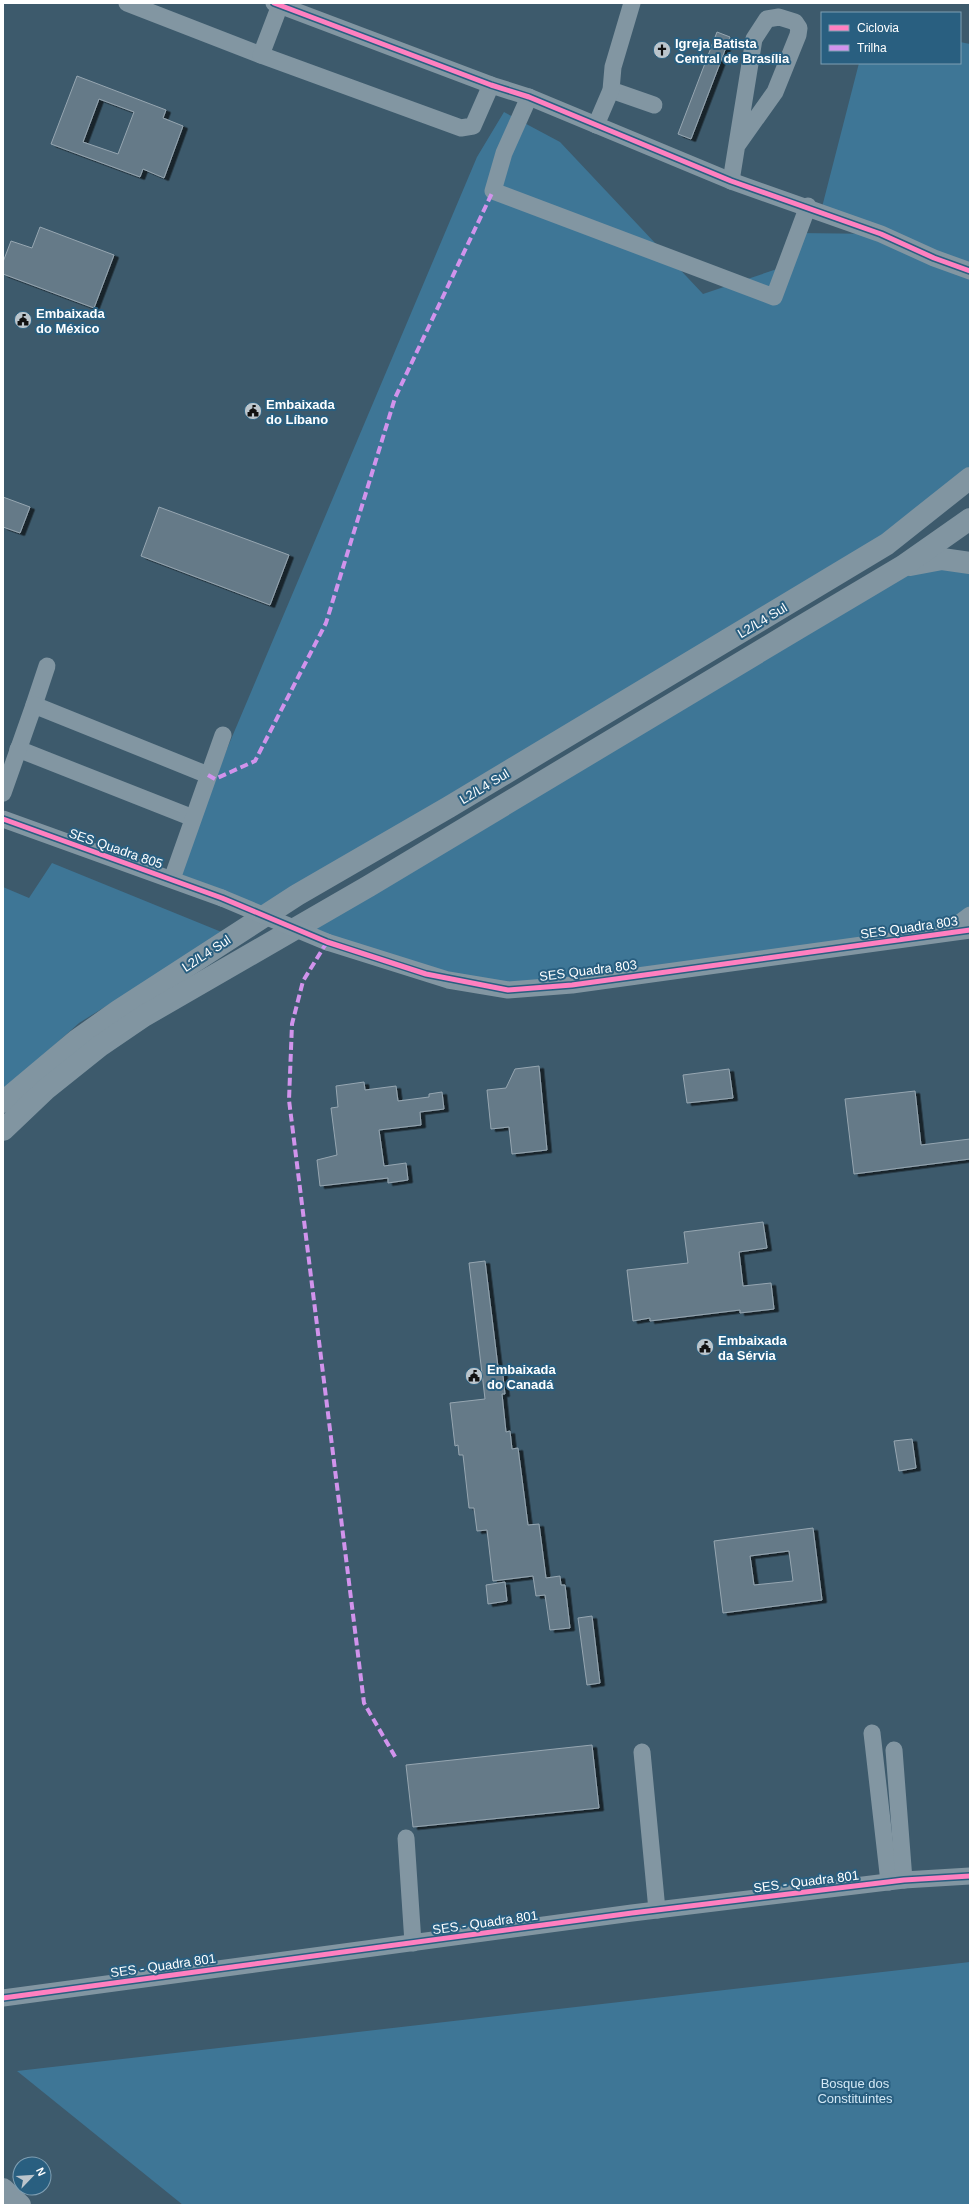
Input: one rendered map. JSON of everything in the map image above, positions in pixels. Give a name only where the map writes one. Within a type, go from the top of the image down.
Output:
[{"type":"highway","points":[[3,2189],[20,2205]]},
{"type":"main road","name":"L2/L4 Sul","points":[[3,1102],[77,1040],[124,1006],[296,895],[449,807],[887,544],[970,478]]},
{"type":"main road","name":"L2/L4 Sul","points":[[3,1130],[45,1090],[100,1046],[144,1016],[369,886],[903,566],[970,519]]},
{"type":"main road","points":[[903,566],[942,559],[970,563]]},
{"type":"street","points":[[127,3],[261,55],[461,128],[473,126],[491,85]]},
{"type":"street","points":[[596,125],[611,90],[613,67],[632,3]]},
{"type":"street","points":[[261,55],[277,4],[301,8],[491,85],[529,97],[731,181],[808,206],[970,271]]},
{"type":"street","points":[[731,181],[754,39],[767,19],[779,17],[795,22],[799,28],[798,35],[775,92],[738,144]]},
{"type":"street","points":[[611,90],[654,105]]},
{"type":"street","points":[[529,97],[504,153],[493,191],[774,297],[808,206]]},
{"type":"street","points":[[3,793],[47,666]]},
{"type":"street","points":[[34,705],[208,775]]},
{"type":"street","points":[[172,879],[223,735]]},
{"type":"street","points":[[18,749],[193,818]]},
{"type":"street","name":"SES Quadra 805","points":[[3,819],[222,898]]},
{"type":"street","name":"SES Quadra 803","points":[[222,898],[327,942],[426,974],[508,990],[572,984],[970,930]]},
{"type":"street","points":[[943,934],[970,915]]},
{"type":"street","points":[[872,1733],[896,1881]]},
{"type":"street","points":[[894,1750],[896,1881]]},
{"type":"street","points":[[642,1752],[657,1910]]},
{"type":"street","points":[[406,1838],[413,1942]]},
{"type":"street","name":"SES - Quadra 801","points":[[3,1998],[657,1910],[896,1881],[970,1876]]},
{"type":"green space","points":[[961,42],[970,44],[970,478],[887,544],[270,913],[172,879],[477,157],[504,112],[560,142],[703,294],[786,266],[797,233],[880,234],[821,211],[859,64],[961,64]]},
{"type":"green space","points":[[970,563],[970,912],[943,934],[508,990],[327,942],[309,920],[903,566]]},
{"type":"green space","points":[[52,863],[224,933],[79,1023],[3,1091],[3,887],[29,898]]},
{"type":"green space","name":"Bosque dos Constituintes","points":[[970,1962],[970,2205],[183,2205],[17,2071]]},
{"type":"building","points":[[717,32],[730,37],[691,139],[678,134]]},
{"type":"building","points":[[77,76],[166,110],[163,118],[183,126],[164,178],[143,169],[140,177],[51,144]],"holes":[[[99,99],[134,112],[118,154],[83,142]]]},
{"type":"building","points":[[40,227],[114,255],[94,308],[3,274],[3,262],[11,241],[32,248]]},
{"type":"building","points":[[3,497],[30,507],[20,533],[3,527]]},
{"type":"building","points":[[159,507],[289,555],[270,605],[141,556]]},
{"type":"building","points":[[539,1066],[547,1150],[512,1154],[509,1127],[491,1129],[487,1090],[506,1088],[515,1069]]},
{"type":"building","points":[[729,1069],[733,1098],[687,1103],[683,1075]]},
{"type":"building","points":[[364,1082],[365,1090],[396,1086],[398,1101],[429,1097],[429,1094],[442,1092],[444,1109],[420,1112],[421,1125],[379,1130],[384,1166],[406,1163],[408,1180],[388,1183],[388,1178],[320,1186],[317,1160],[337,1155],[331,1108],[338,1107],[336,1086]]},
{"type":"building","points":[[915,1091],[921,1145],[970,1139],[970,1159],[854,1174],[845,1099]]},
{"type":"building","points":[[763,1222],[767,1248],[739,1252],[743,1286],[771,1283],[774,1309],[740,1313],[740,1310],[650,1321],[650,1318],[633,1321],[627,1270],[688,1263],[684,1232]]},
{"type":"building","points":[[485,1261],[498,1367],[502,1367],[505,1394],[502,1394],[506,1432],[510,1431],[512,1449],[518,1448],[528,1525],[539,1524],[546,1578],[560,1576],[561,1585],[565,1585],[570,1628],[550,1630],[545,1595],[536,1596],[533,1576],[493,1581],[487,1530],[477,1531],[474,1508],[469,1508],[463,1455],[459,1455],[458,1445],[455,1446],[450,1403],[485,1399],[469,1263]]},
{"type":"building","points":[[912,1439],[916,1468],[899,1471],[894,1441]]},
{"type":"building","points":[[813,1528],[822,1600],[723,1613],[714,1541]],"holes":[[[789,1551],[793,1581],[754,1585],[750,1556]]]},
{"type":"building","points":[[505,1582],[507,1601],[488,1604],[486,1585]]},
{"type":"building","points":[[592,1616],[600,1683],[587,1685],[578,1618]]},
{"type":"building","points":[[592,1745],[599,1808],[413,1827],[406,1765]]},
{"type":"marked path","points":[[208,775],[215,779],[255,761],[326,623],[395,398],[493,191]]},
{"type":"marked path","points":[[327,942],[303,981],[292,1024],[289,1100],[364,1703],[397,1760]]},
{"type":"cycle path","points":[[274,3],[491,85],[529,97],[731,181],[881,234],[934,258],[970,271]]},
{"type":"cycle path","points":[[3,819],[222,898],[327,942],[426,974],[508,990],[572,985],[970,930]]},
{"type":"cycle path","points":[[3,1998],[632,1913],[904,1880],[970,1876]]},
{"type":"place","name":"Igreja Batista Central de Brasília","points":[[662,50]]},
{"type":"place","name":"Embaixada do México","points":[[23,320]]},
{"type":"place","name":"Embaixada do Líbano","points":[[253,411]]},
{"type":"place","name":"Embaixada da Sérvia","points":[[705,1347]]},
{"type":"place","name":"Embaixada do Canadá","points":[[474,1376]]}]
